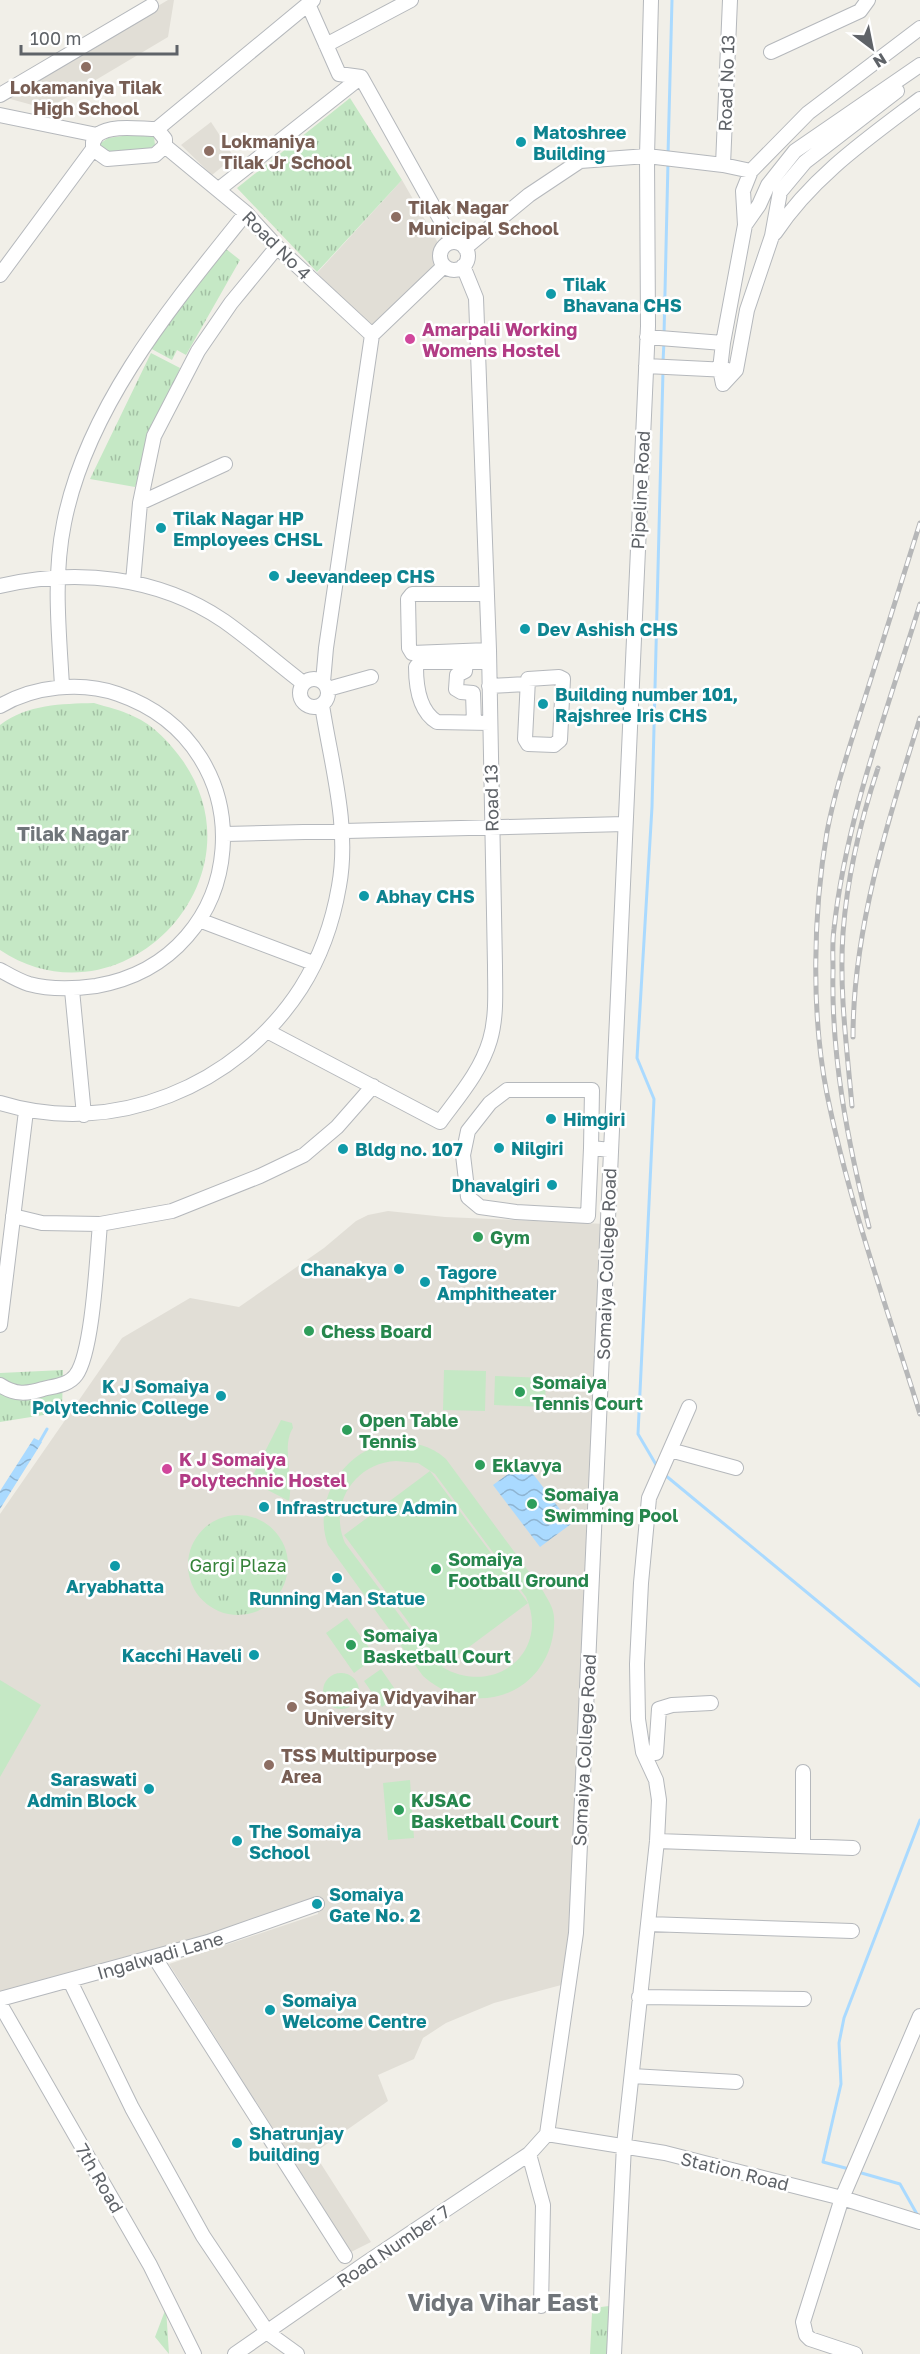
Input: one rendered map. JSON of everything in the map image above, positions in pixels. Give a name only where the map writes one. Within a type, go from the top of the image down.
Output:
[{"type":"street","points":[[325,43],[399,0]]},
{"type":"street","points":[[325,43],[411,0]]},
{"type":"street","name":"Pipeline Road","points":[[625,824],[660,338],[650,157],[651,0]]},
{"type":"street","name":"Road No 13","points":[[723,165],[730,0]]},
{"type":"street","points":[[771,52],[860,11],[868,0]]},
{"type":"street","points":[[0,275],[102,132],[127,128],[157,129],[310,2],[339,74],[361,77]]},
{"type":"street","points":[[0,95],[151,6]]},
{"type":"street","points":[[919,71],[805,162],[780,192],[772,236],[747,310],[736,370],[723,384],[720,369],[723,343],[745,225],[743,191],[751,171],[808,113],[920,28]]},
{"type":"street","points":[[745,225],[759,206],[768,185],[795,151],[919,71]]},
{"type":"street","points":[[219,189],[361,77]]},
{"type":"street","points":[[361,77],[459,245],[468,258],[463,266],[456,270],[444,266],[440,258],[445,246],[459,245],[580,161],[650,157],[723,165],[751,171]]},
{"type":"street","points":[[772,236],[791,207],[824,174],[920,99]]},
{"type":"street","points":[[0,115],[95,142],[107,159],[155,155],[165,146]]},
{"type":"street","name":"Road No 4","points":[[157,129],[165,139],[165,146],[246,213],[277,247],[372,335]]},
{"type":"street","points":[[62,686],[57,576],[64,523],[79,472],[111,397],[190,283],[246,213]]},
{"type":"street","points":[[133,582],[140,503],[154,436],[198,351],[231,303],[277,247]]},
{"type":"street","points":[[316,683],[326,648],[372,335],[444,266]]},
{"type":"street","name":"Road 13","points":[[267,1031],[440,1122],[479,1067],[490,1039],[495,1009],[487,594],[476,298],[463,266]]},
{"type":"street","points":[[660,338],[723,343]]},
{"type":"street","points":[[658,366],[736,370]]},
{"type":"street","points":[[140,503],[225,464]]},
{"type":"street","points":[[0,586],[57,576],[95,577],[133,582],[180,598],[224,621],[316,683],[328,696],[322,705],[313,708],[302,700],[300,692],[316,683],[371,677]]},
{"type":"street","points":[[487,594],[412,594],[408,599],[409,648],[412,653],[489,656]]},
{"type":"street","points":[[489,656],[465,662],[420,662],[416,667],[416,687],[417,693],[437,723],[490,723]]},
{"type":"street","points":[[465,662],[465,672],[457,675],[456,688],[458,691],[473,694],[474,723]]},
{"type":"street","points":[[559,677],[563,679],[560,740],[557,744],[526,742],[527,684],[530,678],[559,677]]},
{"type":"street","points":[[489,686],[527,684]]},
{"type":"street","points":[[0,706],[14,698],[62,686],[103,689],[142,702],[175,725],[201,757],[218,794],[225,834],[218,882],[199,920],[163,959],[120,982],[72,990],[29,984],[0,970]]},
{"type":"street","points":[[0,1103],[26,1111],[84,1115],[135,1107],[184,1091],[228,1065],[267,1031],[301,987],[326,938],[339,884],[342,831],[340,804],[322,705]]},
{"type":"street","points":[[225,834],[625,824]]},
{"type":"street","name":"Somaiya College Road","points":[[547,2134],[576,1933],[625,824]]},
{"type":"street","points":[[199,920],[313,963]]},
{"type":"street","points":[[72,990],[84,1115]]},
{"type":"street","points":[[13,1216],[42,1223],[100,1224],[172,1211],[260,1176],[304,1155],[337,1127],[373,1086]]},
{"type":"street","points":[[608,1217],[480,1208],[468,1197],[463,1155],[468,1131],[490,1102],[507,1090],[614,1091]]},
{"type":"street","points":[[588,1216],[592,1090]]},
{"type":"street","points":[[0,1324],[26,1111]]},
{"type":"street","points":[[591,1148],[611,1150]]},
{"type":"street","points":[[0,1385],[10,1392],[31,1393],[66,1384],[77,1374],[88,1347],[100,1224]]},
{"type":"street","points":[[614,2354],[624,2145],[657,1841],[659,1800],[656,1780],[644,1752],[638,1719],[637,1664],[640,1583],[649,1498],[689,1407]]},
{"type":"street","points":[[669,1454],[736,1468]]},
{"type":"street","points":[[644,1752],[656,1753],[659,1709],[672,1704],[711,1703]]},
{"type":"street","points":[[803,1772],[803,1846]]},
{"type":"street","points":[[657,1841],[853,1848]]},
{"type":"street","name":"Ingalwadi Lane","points":[[0,1999],[155,1958],[318,1904]]},
{"type":"street","points":[[648,1924],[852,1931]]},
{"type":"street","points":[[155,1958],[345,2256]]},
{"type":"street","points":[[70,1981],[132,2108],[198,2226],[268,2333],[297,2354]]},
{"type":"street","points":[[639,1997],[804,1999]]},
{"type":"street","name":"7th Road","points":[[0,2004],[150,2265],[194,2354]]},
{"type":"street","points":[[855,2354],[810,2339],[803,2329],[809,2302],[842,2198],[920,2016]]},
{"type":"street","points":[[632,2076],[736,2082]]},
{"type":"street","name":"Station Road","points":[[547,2134],[665,2153],[842,2198],[918,2222]]},
{"type":"street","name":"Road Number 7","points":[[235,2354],[366,2262],[529,2154],[547,2134]]},
{"type":"street","points":[[529,2154],[543,2205],[541,2306]]},
{"type":"shaded area","name":"Lokamaniya Tilak High School","points":[[168,0],[174,0],[168,37],[47,109],[3,97]]},
{"type":"shaded area","name":"Lokmaniya Tilak Jr School","points":[[211,122],[234,157],[212,175],[181,145]]},
{"type":"shaded area","name":"Tilak Nagar Municipal School","points":[[402,180],[445,255],[371,326],[317,273]]},
{"type":"shaded area","name":"Somaiya Vidyavihar University","points":[[388,1211],[445,1217],[606,1224],[573,1931],[565,1984],[494,2003],[446,2023],[423,2038],[414,2059],[378,2075],[388,2101],[314,2153],[371,2242],[351,2252],[169,1964],[318,1914],[317,1900],[207,1940],[0,1997],[0,1514],[122,1338],[190,1298],[239,1307],[324,1248],[356,1221],[368,1215]]},
{"type":"green space","points":[[350,98],[402,180],[317,272],[237,188]]},
{"type":"green space","points":[[144,133],[154,137],[155,145],[145,151],[107,154],[101,150],[101,143],[108,138]]},
{"type":"green space","points":[[221,245],[240,260],[186,355],[177,350],[172,360],[148,347]]},
{"type":"green space","points":[[151,353],[180,368],[135,487],[90,479]]},
{"type":"green space","points":[[94,703],[124,712],[148,724],[178,754],[204,807],[206,852],[193,895],[168,930],[133,957],[91,971],[46,970],[0,950],[0,725],[22,713],[45,706]]},
{"type":"green space","points":[[63,1370],[62,1412],[0,1422],[0,1373]]},
{"type":"green space","points":[[444,1370],[486,1371],[485,1411],[443,1410]]},
{"type":"green space","name":"Somaiya Tennis Court","points":[[495,1376],[546,1378],[545,1407],[494,1405]]},
{"type":"green space","points":[[281,1420],[292,1423],[293,1428],[288,1444],[289,1501],[250,1481]]},
{"type":"green space","points":[[394,1442],[415,1444],[428,1447],[446,1459],[543,1591],[553,1612],[554,1630],[551,1644],[542,1664],[530,1679],[514,1690],[497,1696],[478,1698],[459,1696],[440,1688],[423,1676],[328,1545],[324,1528],[324,1510],[329,1494],[337,1478],[348,1465],[361,1454],[377,1446]],"holes":[[[396,1461],[418,1463],[435,1474],[526,1597],[527,1602],[430,1471],[344,1535],[441,1666],[434,1661],[345,1543],[340,1514],[349,1488],[368,1469],[381,1463]],[[528,1603],[532,1618],[531,1636],[524,1652],[512,1665],[498,1673],[480,1677],[461,1675],[442,1667]]]},
{"type":"green space","name":"Gargi Plaza","points":[[238,1515],[257,1518],[274,1529],[285,1546],[288,1565],[285,1584],[274,1601],[257,1612],[238,1615],[219,1612],[202,1601],[191,1584],[188,1565],[191,1546],[202,1529],[219,1518]]},
{"type":"green space","name":"Somaiya Basketball Court","points":[[347,1618],[376,1657],[354,1673],[326,1633]]},
{"type":"green space","points":[[381,1669],[399,1695],[382,1707],[364,1681]]},
{"type":"green space","points":[[341,1673],[353,1679],[359,1691],[353,1703],[341,1709],[329,1703],[323,1691],[329,1679]]},
{"type":"green space","points":[[0,1680],[41,1705],[0,1777]]},
{"type":"green space","name":"KJSAC Basketball Court","points":[[410,1780],[414,1838],[388,1840],[383,1783]]},
{"type":"green space","points":[[609,2306],[616,2311],[614,2354],[590,2354],[592,2313],[601,2307]]},
{"type":"green space","points":[[166,2308],[169,2354],[155,2337]]},
{"type":"water","points":[[34,1438],[42,1442],[0,1509],[0,1491]]},
{"type":"water","name":"Somaiya Swimming Pool","points":[[524,1462],[571,1524],[540,1547],[493,1485]]},
{"type":"waterway","points":[[668,155],[672,0]]},
{"type":"waterway","points":[[664,335],[668,162]]},
{"type":"waterway","points":[[663,362],[664,341]]},
{"type":"waterway","points":[[658,1468],[638,1434],[654,1099],[637,1058],[652,807],[663,371]]},
{"type":"waterway","points":[[39,1443],[47,1429]]},
{"type":"waterway","points":[[665,1475],[920,1686]]},
{"type":"waterway","points":[[849,2169],[823,2162],[841,2084],[839,2043],[844,2018],[920,1820]]},
{"type":"waterway","points":[[858,2172],[900,2184],[918,2216]]},
{"type":"railway","points":[[920,523],[830,816],[822,863],[816,963],[818,1031],[827,1094],[836,1135],[869,1255],[920,1414]]},
{"type":"railway","points":[[869,1227],[842,1100],[833,1003],[833,934],[848,846],[858,806],[920,604]]},
{"type":"railway","points":[[853,1037],[859,956],[874,875],[920,718]]},
{"type":"railway","points":[[852,1106],[843,998],[843,933],[856,849],[878,768]]},
{"type":"place","name":"Lokamaniya Tilak High School","points":[[86,67]]},
{"type":"place","name":"Matoshree Building","points":[[521,142]]},
{"type":"place","name":"Lokmaniya Tilak Jr School","points":[[209,151]]},
{"type":"place","name":"Tilak Nagar Municipal School","points":[[396,217]]},
{"type":"place","name":"Tilak Bhavana CHS","points":[[551,294]]},
{"type":"place","name":"Amarpali Working Womens Hostel","points":[[410,339]]},
{"type":"place","name":"Tilak Nagar HP Employees CHSL","points":[[161,528]]},
{"type":"place","name":"Jeevandeep CHS","points":[[274,576]]},
{"type":"place","name":"Dev Ashish CHS","points":[[525,629]]},
{"type":"place","name":"Building number 101, Rajshree Iris CHS","points":[[543,704]]},
{"type":"place","name":"Abhay CHS","points":[[364,896]]},
{"type":"place","name":"Himgiri","points":[[551,1119]]},
{"type":"place","name":"Nilgiri","points":[[499,1148]]},
{"type":"place","name":"Bldg no. 107","points":[[343,1149]]},
{"type":"place","name":"Dhavalgiri","points":[[552,1185]]},
{"type":"place","name":"Gym","points":[[478,1237]]},
{"type":"place","name":"Chanakya","points":[[399,1269]]},
{"type":"place","name":"Tagore Amphitheater","points":[[425,1282]]},
{"type":"place","name":"Chess Board","points":[[309,1331]]},
{"type":"place","name":"Somaiya Tennis Court","points":[[520,1392]]},
{"type":"place","name":"K J Somaiya Polytechnic College","points":[[221,1396]]},
{"type":"place","name":"Open Table Tennis","points":[[347,1430]]},
{"type":"place","name":"Eklavya","points":[[480,1465]]},
{"type":"place","name":"K J Somaiya Polytechnic Hostel","points":[[167,1469]]},
{"type":"place","name":"Somaiya Swimming Pool","points":[[532,1504]]},
{"type":"place","name":"Infrastructure Admin","points":[[264,1507]]},
{"type":"place","name":"Aryabhatta","points":[[115,1566]]},
{"type":"place","name":"Somaiya Football Ground","points":[[436,1569]]},
{"type":"place","name":"Running Man Statue","points":[[337,1578]]},
{"type":"place","name":"Somaiya Basketball Court","points":[[351,1645]]},
{"type":"place","name":"Kacchi Haveli","points":[[254,1655]]},
{"type":"place","name":"Somaiya Vidyavihar University","points":[[292,1707]]},
{"type":"place","name":"TSS Multipurpose Area","points":[[269,1765]]},
{"type":"place","name":"Saraswati Admin Block","points":[[149,1789]]},
{"type":"place","name":"KJSAC Basketball Court","points":[[399,1810]]},
{"type":"place","name":"The Somaiya School","points":[[237,1841]]},
{"type":"place","name":"Somaiya Gate No. 2","points":[[317,1904]]},
{"type":"place","name":"Somaiya Welcome Centre","points":[[270,2010]]},
{"type":"place","name":"Shatrunjay building","points":[[237,2143]]},
{"type":"district","name":"Tilak Nagar","points":[[73,833]]},
{"type":"district","name":"Vidya Vihar East","points":[[503,2301]]}]
